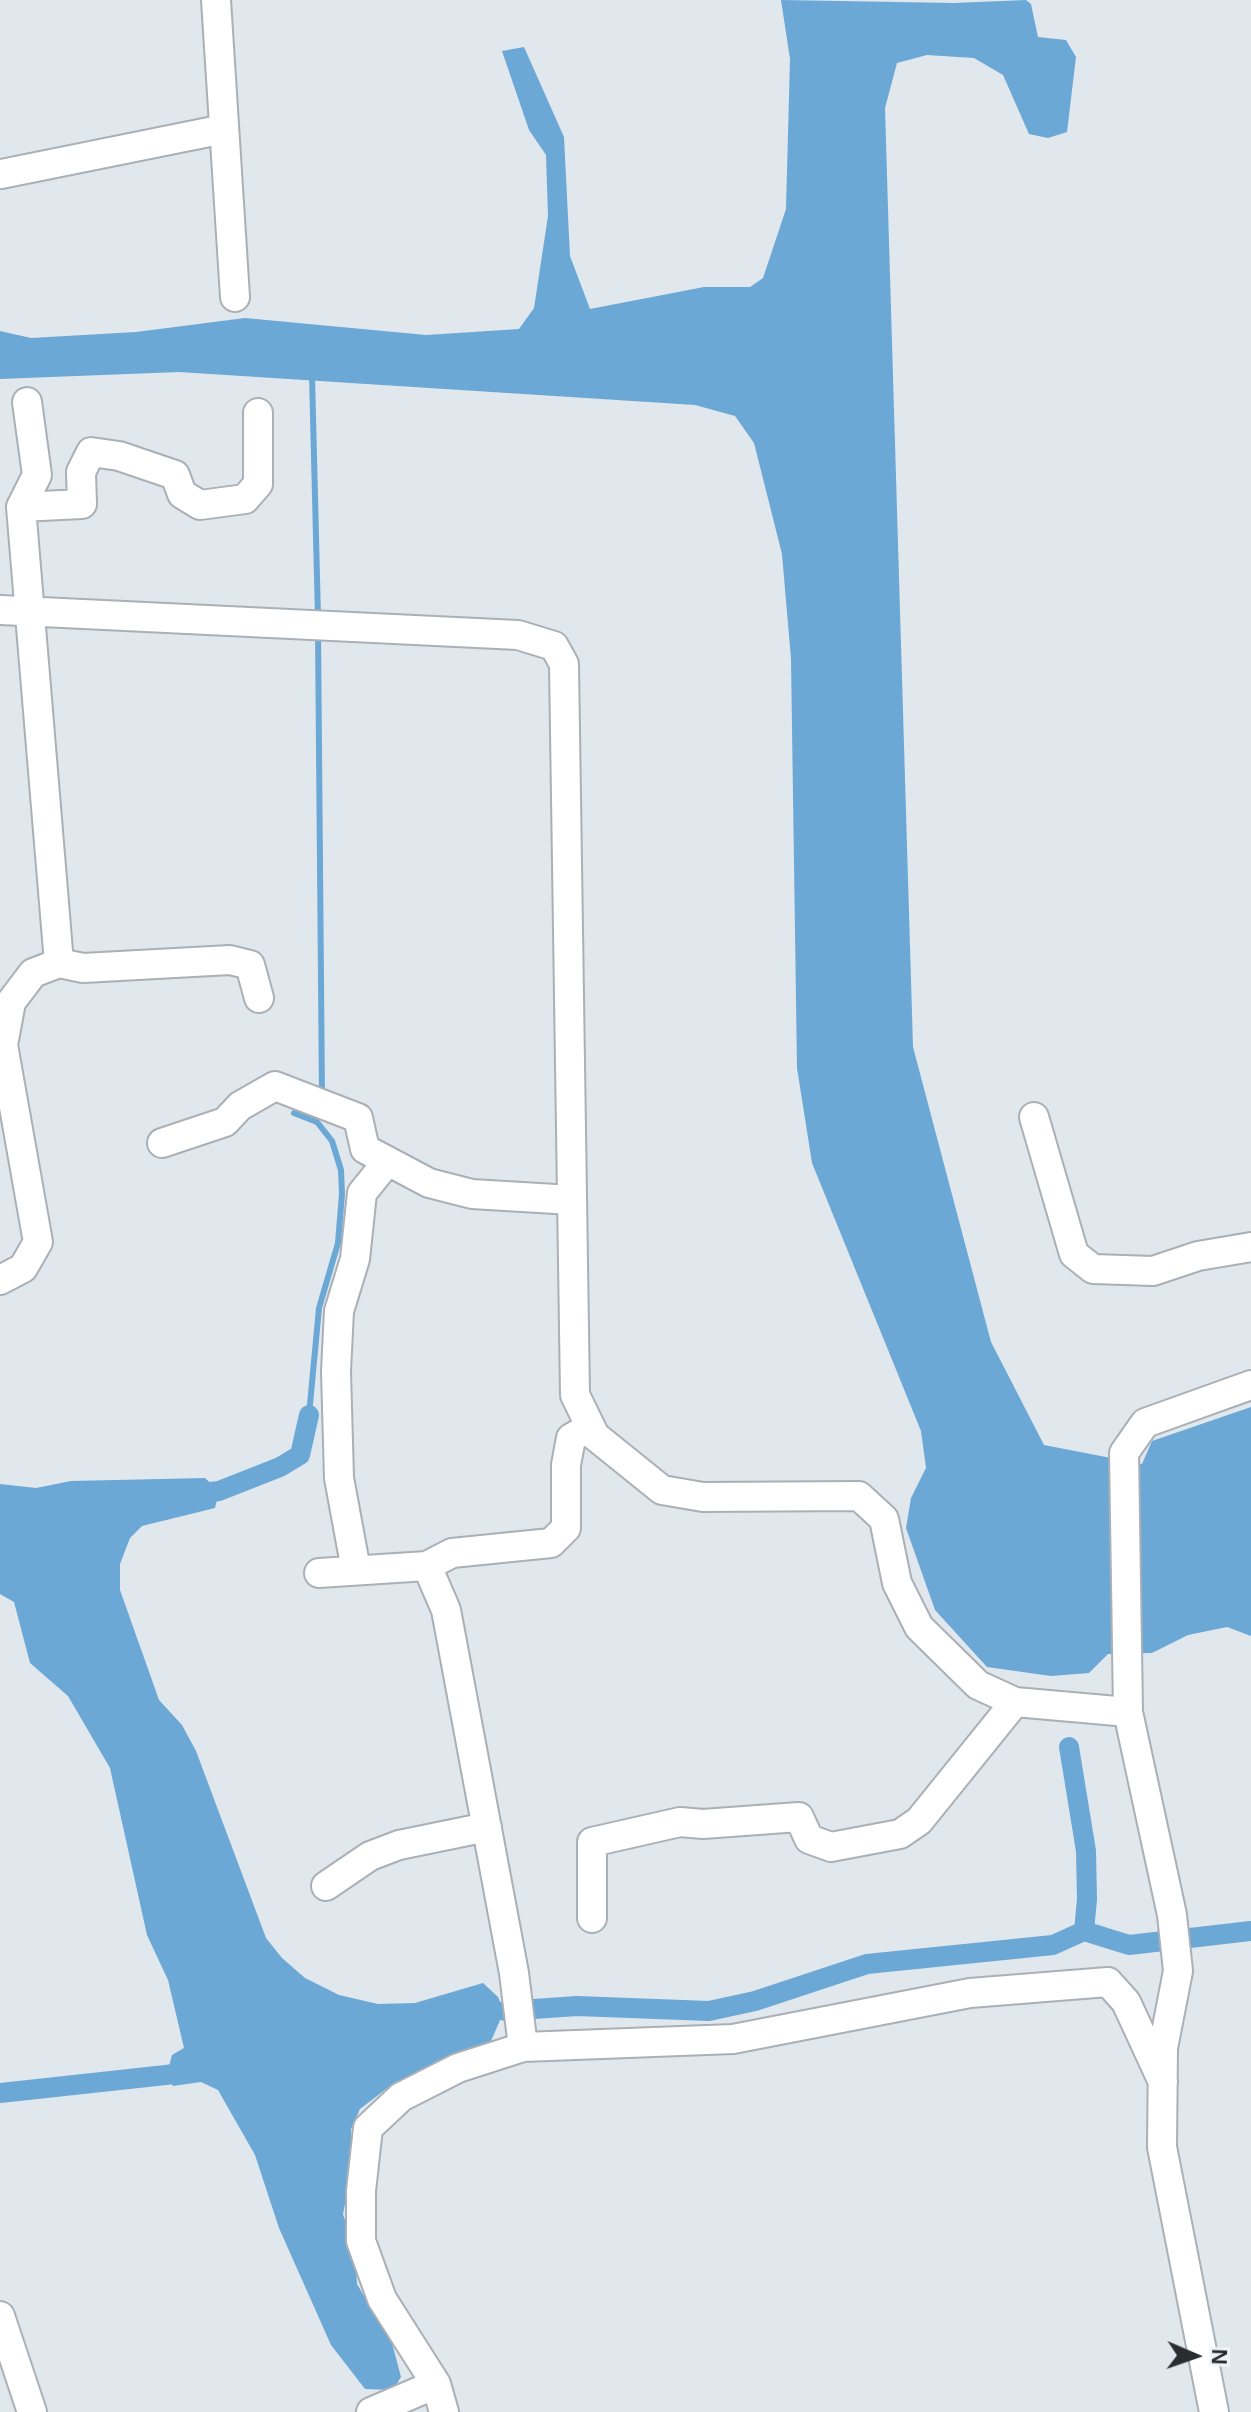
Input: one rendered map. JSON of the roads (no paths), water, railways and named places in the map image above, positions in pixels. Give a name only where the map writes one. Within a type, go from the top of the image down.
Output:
[{"type":"street","points":[[216,0],[235,297]]},
{"type":"street","points":[[1,174],[224,129]]},
{"type":"street","points":[[27,402],[37,475],[21,507],[59,963]]},
{"type":"street","points":[[21,507],[82,504],[81,472],[91,452],[119,456],[175,475],[182,494],[200,505],[245,499],[258,484],[258,413]]},
{"type":"street","points":[[0,610],[518,635],[554,646],[564,664],[575,1395],[590,1427],[595,1436],[662,1490],[703,1497],[859,1496],[884,1519],[897,1583],[919,1627],[978,1685],[1015,1702],[1128,1712]]},
{"type":"street","points":[[0,1280],[23,1268],[38,1242],[3,1045],[11,1002],[33,973],[59,963],[83,968],[230,960],[250,965],[259,998]]},
{"type":"street","points":[[162,1143],[225,1122],[240,1106],[275,1086],[358,1118],[365,1149],[429,1183],[472,1194],[572,1200]]},
{"type":"street","points":[[1034,1117],[1074,1254],[1093,1269],[1153,1271],[1198,1256],[1251,1247]]},
{"type":"street","points":[[356,1570],[339,1478],[336,1371],[339,1311],[355,1259],[362,1193],[387,1162]]},
{"type":"street","points":[[1214,2412],[1162,2147],[1163,2048],[1178,1971],[1172,1915],[1128,1712],[1124,1453],[1145,1423],[1251,1385]]},
{"type":"street","points":[[319,1573],[427,1566],[452,1553],[551,1543],[566,1528],[566,1465],[571,1438],[590,1427]]},
{"type":"street","points":[[427,1566],[446,1610],[514,1973],[523,2046]]},
{"type":"street","points":[[592,1918],[592,1842],[680,1822],[703,1824],[799,1817],[809,1839],[831,1847],[900,1834],[919,1821],[1015,1702]]},
{"type":"street","points":[[326,1886],[370,1856],[399,1845],[487,1827]]},
{"type":"street","points":[[444,2412],[435,2385],[382,2299],[361,2241],[361,2191],[368,2128],[401,2097],[458,2068],[523,2046],[733,2039],[970,1993],[1108,1982],[1126,2002],[1163,2082]]},
{"type":"street","points":[[0,2316],[32,2412]]},
{"type":"street","points":[[371,2412],[435,2385]]},
{"type":"water","points":[[781,0],[954,3],[1026,0],[1031,4],[1038,37],[1066,40],[1076,57],[1067,132],[1048,138],[1029,134],[1003,75],[974,58],[927,55],[897,63],[885,108],[913,1047],[991,1342],[1044,1445],[1142,1464],[1152,1441],[1251,1407],[1251,1636],[1227,1627],[1188,1635],[1152,1653],[1108,1654],[1089,1673],[1051,1676],[987,1667],[935,1610],[906,1528],[911,1498],[926,1468],[921,1431],[812,1163],[797,1068],[791,659],[782,554],[754,443],[735,416],[695,405],[179,372],[0,379],[0,331],[31,338],[136,332],[245,318],[426,335],[519,329],[534,308],[548,216],[546,155],[529,130],[502,51],[524,47],[564,137],[570,256],[590,309],[704,287],[750,287],[763,278],[786,209],[790,59]]},
{"type":"water","points":[[205,1478],[219,1491],[215,1508],[142,1526],[130,1538],[120,1564],[120,1590],[159,1700],[182,1725],[196,1751],[266,1938],[282,1958],[305,1978],[339,1995],[378,2004],[415,2003],[483,1983],[498,1997],[504,2011],[491,2041],[394,2083],[360,2109],[351,2129],[351,2174],[343,2214],[355,2252],[357,2284],[392,2343],[401,2377],[393,2390],[365,2389],[331,2345],[279,2228],[255,2155],[218,2090],[201,2082],[173,2086],[167,2074],[172,2055],[184,2048],[168,1980],[147,1935],[110,1768],[68,1696],[30,1663],[14,1602],[0,1594],[0,1484],[36,1488],[71,1481]]},
{"type":"waterway","points":[[312,376],[318,617]]},
{"type":"waterway","points":[[318,632],[322,1097]]},
{"type":"waterway","points":[[294,1113],[317,1122],[332,1141],[341,1170],[338,1243],[319,1308],[309,1415]]},
{"type":"waterway","points":[[193,1494],[219,1491],[280,1467],[300,1455],[309,1415]]},
{"type":"waterway","points":[[505,2011],[577,2006],[709,2011],[755,2001],[867,1964],[1053,1945],[1084,1931],[1086,1851],[1069,1747]]},
{"type":"waterway","points":[[1084,1931],[1129,1945],[1251,1931]]},
{"type":"waterway","points":[[0,2093],[193,2072]]}]
